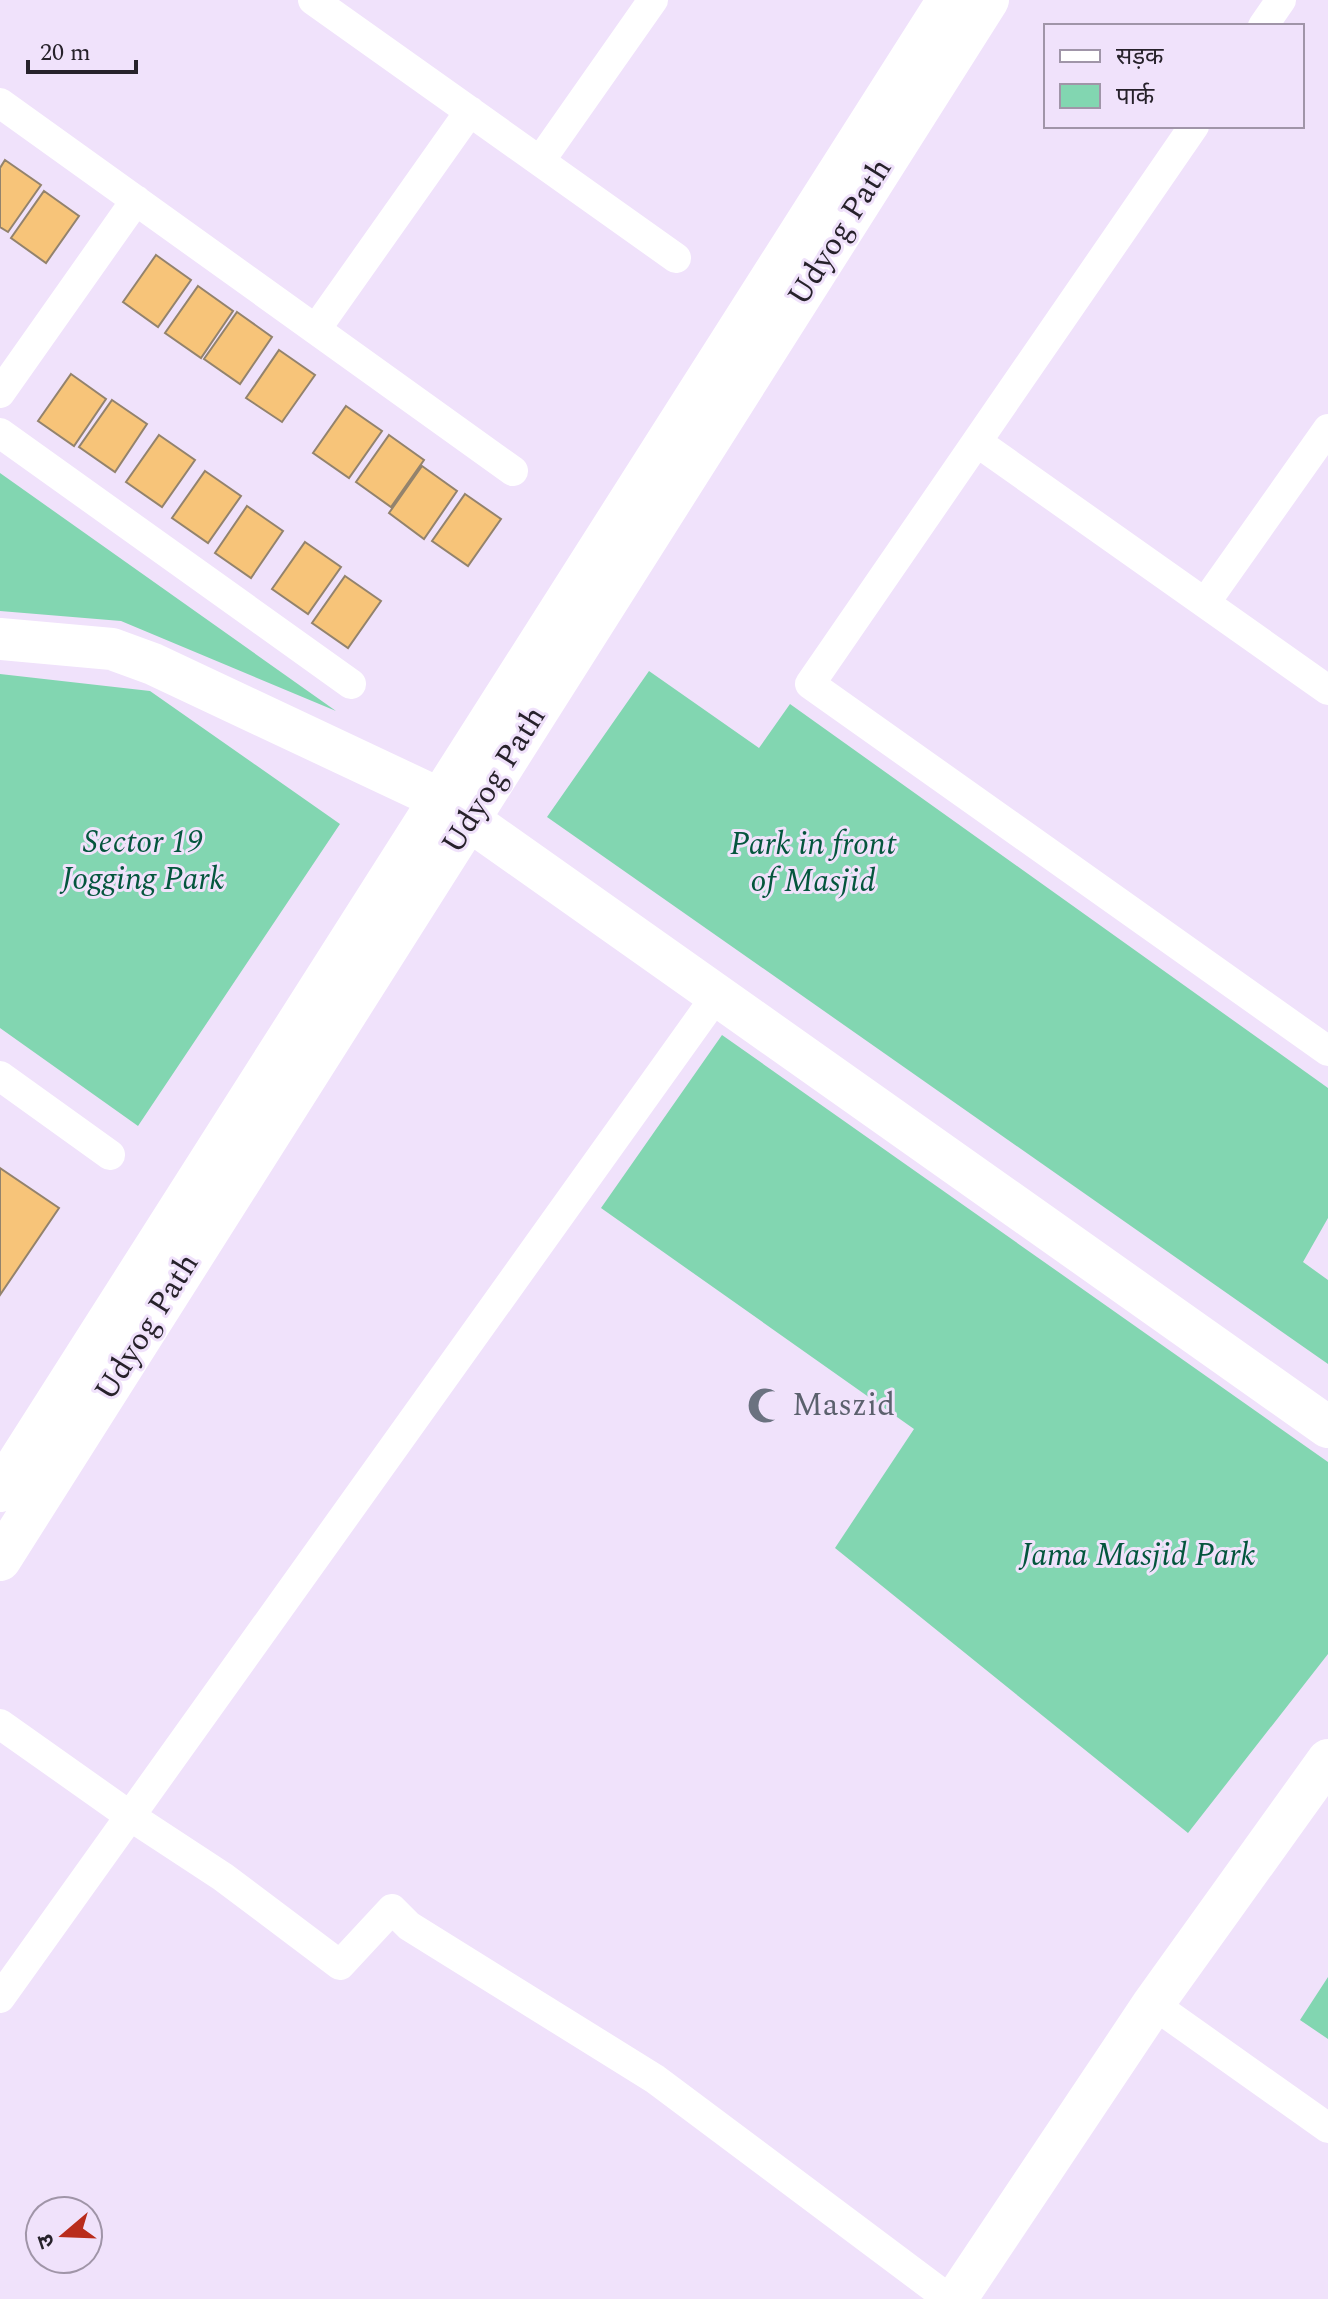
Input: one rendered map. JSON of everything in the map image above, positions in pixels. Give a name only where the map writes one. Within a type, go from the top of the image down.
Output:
[{"type":"main road","name":"Udyog Path","points":[[0,1560],[948,0]]},
{"type":"main road","name":"Udyog Path","points":[[0,1491],[455,809],[988,0]]},
{"type":"main road","points":[[0,639],[112,649],[153,664],[455,809],[1328,1427]]},
{"type":"main road","points":[[956,2299],[1153,2004],[1328,1760]]},
{"type":"street","points":[[313,0],[676,258]]},
{"type":"street","points":[[540,161],[653,0]]},
{"type":"street","points":[[1264,24],[1281,0]]},
{"type":"street","points":[[0,103],[513,471]]},
{"type":"street","points":[[316,329],[470,111]]},
{"type":"street","points":[[1193,128],[810,684],[1328,1051]]},
{"type":"street","points":[[0,393],[136,200]]},
{"type":"street","points":[[1205,603],[1328,429]]},
{"type":"street","points":[[0,433],[351,684]]},
{"type":"street","points":[[977,442],[1328,690]]},
{"type":"street","points":[[0,1998],[717,995]]},
{"type":"street","points":[[0,1076],[110,1155]]},
{"type":"street","points":[[0,1724],[223,1877],[340,1965],[392,1909],[409,1926],[655,2079],[949,2299]]},
{"type":"street","points":[[1153,2004],[1328,2128]]},
{"type":"green space","points":[[0,473],[336,711],[121,621],[0,611]]},
{"type":"green space","name":"Park in front of Masjid","points":[[649,671],[759,748],[790,704],[1328,1088],[1328,1218],[1303,1262],[1328,1280],[1328,1364],[547,817]]},
{"type":"green space","name":"Sector 19 Jogging Park","points":[[0,674],[150,691],[340,824],[138,1126],[0,1028]]},
{"type":"green space","name":"Jama Masjid Park","points":[[722,1035],[1328,1462],[1328,1654],[1188,1833],[835,1548],[914,1429],[601,1208]]},
{"type":"green space","points":[[1328,1977],[1328,2039],[1300,2020]]},
{"type":"building","points":[[5,160],[41,185],[8,232],[0,227],[0,168]]},
{"type":"building","points":[[44,191],[79,216],[46,263],[11,238]]},
{"type":"building","points":[[156,255],[191,280],[158,327],[123,302]]},
{"type":"building","points":[[198,286],[233,311],[201,358],[165,333]]},
{"type":"building","points":[[237,312],[272,337],[240,384],[204,359]]},
{"type":"building","points":[[279,350],[315,375],[282,422],[246,398]]},
{"type":"building","points":[[71,374],[106,399],[74,446],[38,421]]},
{"type":"building","points":[[112,400],[147,424],[115,472],[79,447]]},
{"type":"building","points":[[346,406],[382,431],[349,478],[313,453]]},
{"type":"building","points":[[159,435],[195,460],[162,507],[126,482]]},
{"type":"building","points":[[389,435],[424,460],[391,507],[356,482]]},
{"type":"building","points":[[422,466],[457,491],[424,539],[389,513]]},
{"type":"building","points":[[205,471],[241,496],[208,543],[172,518]]},
{"type":"building","points":[[465,494],[501,519],[468,566],[432,541]]},
{"type":"building","points":[[247,506],[283,531],[251,578],[215,553]]},
{"type":"building","points":[[305,542],[341,567],[308,614],[272,589]]},
{"type":"building","points":[[345,576],[381,601],[348,648],[312,623]]},
{"type":"building","points":[[0,1168],[59,1208],[0,1295]]},
{"type":"place","name":"Maszid","points":[[766,1405]]}]
